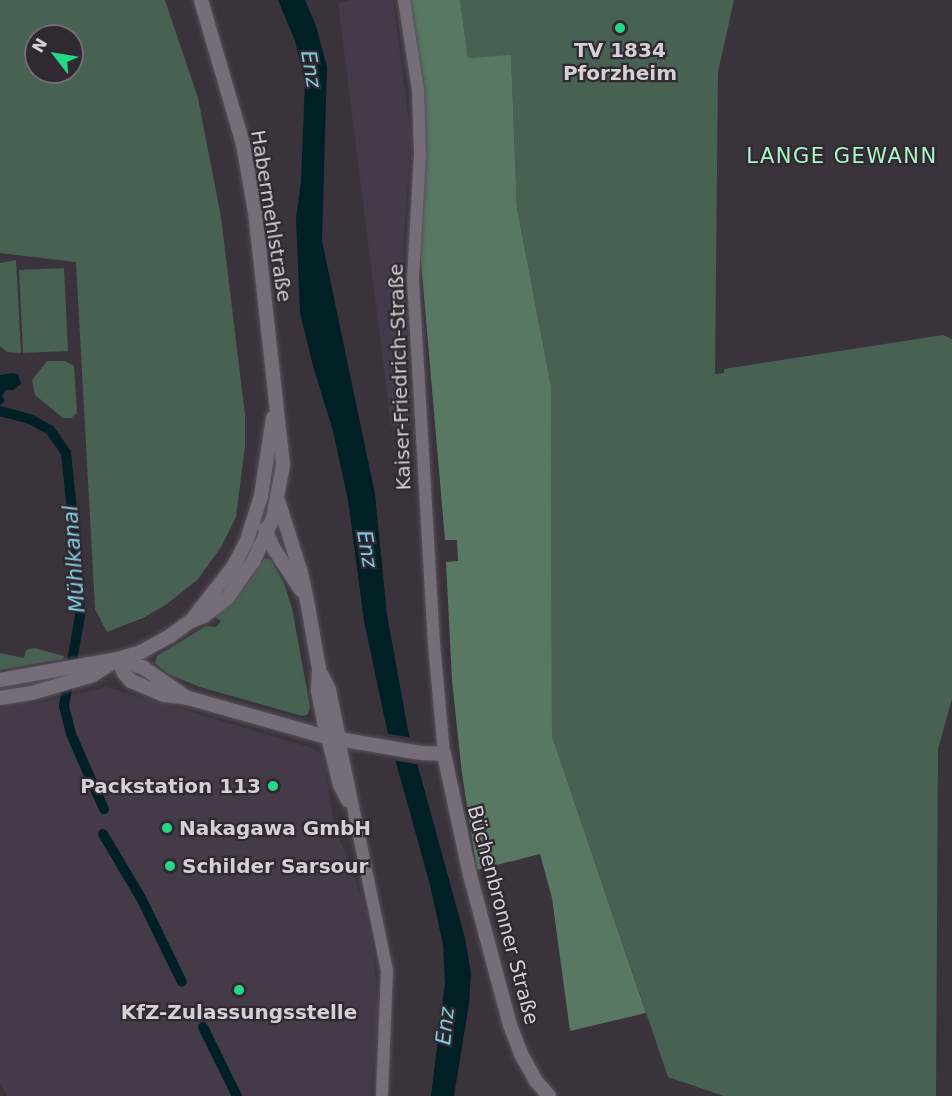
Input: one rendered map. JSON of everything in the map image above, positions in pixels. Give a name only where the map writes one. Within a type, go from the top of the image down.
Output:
[{"type":"main road","name":"Habermehlstraße","points":[[0,698],[53,687],[161,641],[191,621],[204,616],[228,597],[245,574],[267,534],[278,501],[283,454],[275,406],[255,212],[245,155],[226,81],[201,0]]},
{"type":"main road","name":"Habermehlstraße","points":[[191,621],[233,567],[246,543],[261,495],[275,406]]},
{"type":"main road","name":"Habermehlstraße","points":[[261,495],[267,534]]},
{"type":"main road","points":[[278,501],[301,573],[319,669],[328,690],[333,738]]},
{"type":"main road","points":[[267,534],[305,597]]},
{"type":"main road","points":[[118,659],[124,673],[137,685],[164,696],[188,698],[333,738],[423,753],[444,754]]},
{"type":"main road","name":"Habermehlstraße","points":[[0,680],[49,672],[91,670]]},
{"type":"main road","name":"Büchenbronner Straße","points":[[444,754],[470,875],[507,1016],[520,1054],[536,1082],[549,1096]]},
{"type":"street","name":"Kaiser-Friedrich-Straße","points":[[404,0],[418,90],[420,154],[413,280],[434,644],[444,754]]},
{"type":"street","points":[[333,738],[352,810],[387,970],[382,1096]]},
{"type":"shaded area","points":[[350,0],[393,0],[411,136],[403,252],[412,426],[391,426],[338,3]]},
{"type":"shaded area","points":[[106,687],[310,747],[319,752],[324,761],[334,825],[363,900],[374,954],[378,1005],[371,1096],[7,1096],[0,1082],[0,708],[42,702]]},
{"type":"green space","points":[[0,0],[165,0],[198,98],[221,217],[245,415],[245,446],[236,517],[221,547],[198,579],[167,604],[143,618],[107,632],[95,609],[76,262],[0,253]]},
{"type":"green space","points":[[407,0],[460,0],[468,58],[511,55],[517,208],[551,386],[552,736],[646,1013],[570,1031],[552,898],[540,854],[477,870],[462,774],[452,680],[446,562],[458,561],[457,540],[445,540],[420,250],[424,151]]},
{"type":"green space","points":[[460,0],[734,0],[718,72],[715,374],[724,373],[724,369],[943,335],[952,339],[952,699],[938,749],[936,1096],[724,1096],[668,1077],[552,736],[551,386],[517,208],[511,56],[468,58]]},
{"type":"green space","points":[[16,260],[21,353],[7,352],[0,346],[0,263]]},
{"type":"green space","points":[[64,268],[68,351],[23,353],[19,270]]},
{"type":"green space","points":[[47,361],[65,361],[74,366],[77,413],[71,418],[63,418],[35,395],[32,380]]},
{"type":"green space","points":[[264,558],[271,560],[284,583],[292,608],[310,707],[308,714],[302,716],[200,687],[168,674],[155,663],[157,656],[206,626],[216,627],[221,621],[215,617],[244,588]]},
{"type":"green space","points":[[34,648],[64,656],[63,659],[0,670],[0,653],[24,658],[26,650]]},
{"type":"water","name":"Enz","points":[[278,0],[305,0],[316,26],[327,67],[322,241],[375,494],[387,615],[408,730],[465,938],[471,973],[469,1004],[454,1096],[431,1096],[445,983],[443,945],[430,885],[387,730],[364,621],[348,500],[333,431],[300,313],[296,218],[301,182],[305,81],[295,41]]},
{"type":"water","points":[[18,374],[21,384],[13,390],[6,390],[2,396],[5,400],[0,406],[0,375]]},
{"type":"pier","points":[[385,733],[413,738],[421,765],[392,760]]},
{"type":"waterway","name":"Mühlkanal","points":[[0,411],[30,419],[50,430],[66,453],[80,616],[64,706],[71,734],[104,809]]},
{"type":"waterway","name":"Mühlkanal","points":[[103,834],[141,898],[182,982]]},
{"type":"waterway","name":"Mühlkanal","points":[[203,1027],[237,1096]]},
{"type":"place","name":"TV 1834 Pforzheim","points":[[620,28]]},
{"type":"place","name":"Packstation 113","points":[[273,786]]},
{"type":"place","name":"Nakagawa GmbH","points":[[167,828]]},
{"type":"place","name":"Schilder Sarsour","points":[[170,866]]},
{"type":"place","name":"KfZ-Zulassungsstelle","points":[[239,990]]},
{"type":"district","name":"LANGE GEWANN","points":[[842,156]]}]
